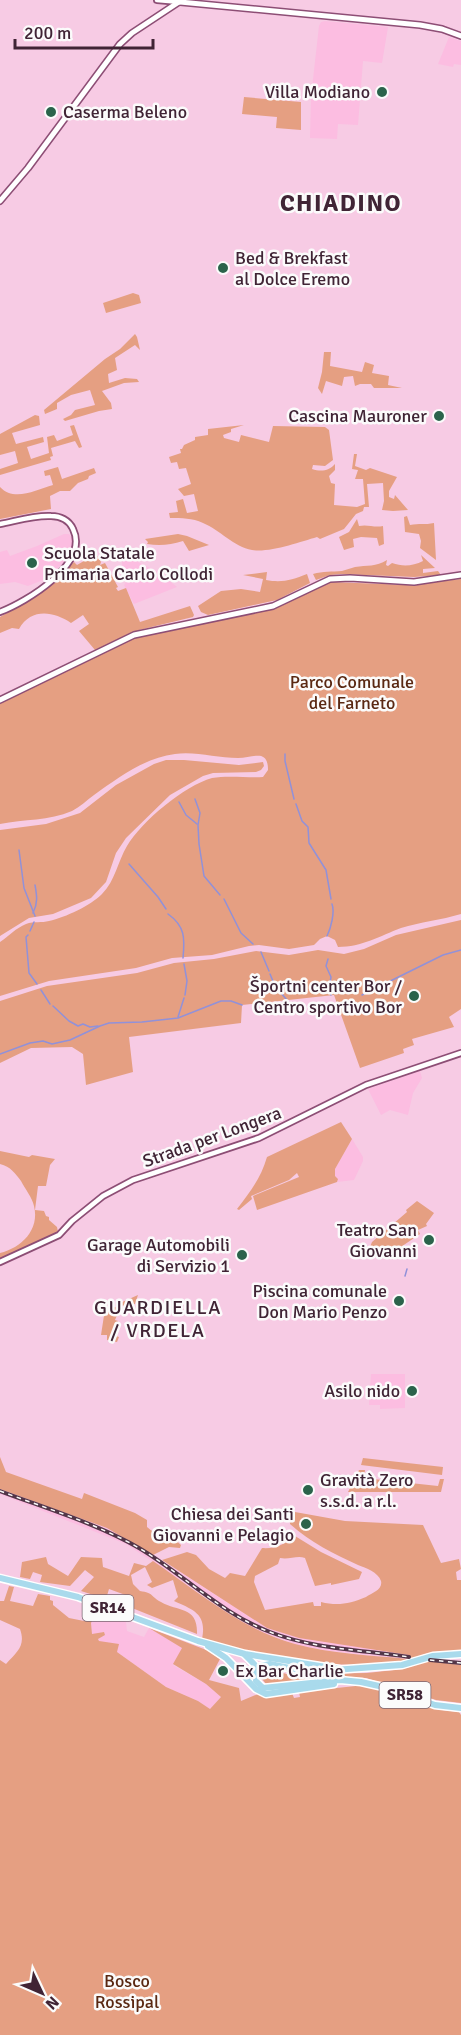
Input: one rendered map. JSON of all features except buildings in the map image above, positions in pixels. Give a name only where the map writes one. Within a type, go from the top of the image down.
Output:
[{"type":"main road","points":[[0,201],[29,167],[120,44],[132,33],[181,1],[420,25],[442,29],[461,36]]},
{"type":"main road","points":[[0,700],[134,635],[273,606],[330,579],[414,582],[461,575]]},
{"type":"main road","name":"SR14","points":[[0,1578],[78,1597],[202,1643],[213,1648],[238,1669]]},
{"type":"main road","name":"SR14","points":[[202,1643],[245,1654]]},
{"type":"main road","points":[[245,1654],[339,1669]]},
{"type":"main road","points":[[245,1654],[254,1662],[256,1685]]},
{"type":"main road","points":[[256,1685],[264,1669],[273,1666],[306,1671],[402,1665],[433,1656],[461,1654]]},
{"type":"main road","points":[[256,1669],[262,1661],[271,1659]]},
{"type":"main road","points":[[238,1669],[246,1671],[266,1664],[285,1668]]},
{"type":"main road","points":[[238,1669],[256,1685]]},
{"type":"main road","name":"SR58","points":[[256,1685],[267,1689],[327,1681],[376,1684],[435,1705],[461,1708]]},
{"type":"street","points":[[157,0],[181,1]]},
{"type":"street","points":[[0,524],[42,516],[56,516],[70,524],[76,543],[75,552],[61,571],[35,593],[0,612]]},
{"type":"street","name":"Strada per Longera","points":[[0,1262],[59,1235],[78,1215],[103,1196],[133,1180],[259,1138],[366,1085],[461,1053]]},
{"type":"shaded area","points":[[325,21],[388,27],[382,63],[363,61],[358,125],[338,124],[337,139],[310,138],[311,97],[319,26]]},
{"type":"shaded area","points":[[449,37],[461,41],[461,65],[454,64],[453,67],[438,64]]},
{"type":"shaded area","name":"Scuola Statale Primaria Carlo Collodi","points":[[69,534],[73,539],[70,555],[69,549],[64,551],[68,558],[48,578],[28,586],[15,582],[0,584],[0,552],[7,550],[10,556]]},
{"type":"shaded area","points":[[132,559],[158,572],[177,587],[134,604],[124,585],[127,581],[123,573],[122,562]]},
{"type":"shaded area","points":[[420,1071],[422,1078],[413,1093],[408,1115],[390,1110],[381,1115],[368,1089]]},
{"type":"shaded area","points":[[352,1139],[363,1161],[354,1180],[337,1182],[335,1169]]},
{"type":"shaded area","points":[[371,1374],[405,1374],[405,1408],[380,1409],[380,1405],[369,1405]]},
{"type":"shaded area","points":[[0,1489],[107,1528],[130,1540],[267,1628],[409,1655],[409,1659],[321,1650],[294,1644],[254,1629],[126,1544],[0,1494]]},
{"type":"shaded area","points":[[113,1617],[126,1622],[127,1631],[144,1637],[149,1628],[183,1648],[173,1665],[206,1684],[221,1697],[210,1709],[166,1687],[99,1641],[98,1639],[104,1632],[92,1635],[93,1619]]},
{"type":"green space","points":[[244,97],[301,102],[301,130],[276,128],[277,117],[242,114]]},
{"type":"green space","points":[[133,293],[139,295],[141,303],[106,313],[103,303]]},
{"type":"green space","points":[[135,334],[140,350],[135,345],[115,358],[117,370],[108,374],[109,383],[125,378],[137,379],[139,382],[124,383],[102,391],[111,403],[112,409],[65,421],[63,419],[75,410],[95,405],[90,390],[71,395],[57,403],[57,409],[45,414],[44,410],[120,349]]},
{"type":"green space","points":[[324,352],[331,352],[330,366],[362,372],[365,362],[374,365],[372,373],[389,376],[388,385],[402,388],[374,388],[371,384],[355,386],[353,376],[344,377],[342,386],[326,381],[322,394],[318,388]]},
{"type":"green space","points":[[35,415],[39,416],[40,425],[12,433],[16,444],[43,437],[44,442],[27,447],[31,459],[49,453],[47,437],[54,435],[57,441],[73,435],[70,426],[74,425],[82,447],[79,448],[75,441],[51,448],[53,456],[50,457],[51,460],[0,475],[0,469],[18,463],[15,451],[0,455],[0,434]]},
{"type":"green space","points":[[244,425],[231,429],[231,432],[223,435],[224,438],[239,442],[241,435],[269,442],[273,426],[325,427],[329,430],[333,460],[325,466],[313,465],[312,469],[325,470],[335,464],[335,470],[329,476],[331,483],[335,484],[334,505],[357,507],[365,504],[363,479],[355,479],[358,470],[352,469],[354,454],[357,454],[355,466],[366,470],[370,468],[397,477],[389,491],[389,497],[394,499],[395,495],[408,510],[382,510],[383,483],[367,484],[369,507],[364,507],[363,511],[356,514],[344,529],[320,539],[317,537],[259,551],[239,546],[199,521],[170,518],[169,513],[178,512],[176,501],[183,499],[187,513],[198,511],[194,494],[184,496],[178,489],[191,484],[186,468],[179,469],[177,462],[171,463],[169,457],[181,453],[180,449],[195,440],[195,437],[208,435],[208,429]]},
{"type":"green space","points":[[58,467],[62,479],[94,468],[96,473],[78,483],[70,491],[60,491],[50,496],[51,509],[0,519],[0,487],[12,494],[18,494],[53,485],[50,475],[45,476],[44,471]]},
{"type":"green space","points":[[407,516],[410,525],[434,523],[436,560],[420,548],[419,534],[405,532],[404,517]]},
{"type":"green space","points":[[357,519],[359,526],[383,526],[384,544],[379,546],[377,538],[361,537],[353,539],[354,547],[344,550],[339,537],[349,532]]},
{"type":"green space","points":[[178,534],[209,545],[189,551],[183,541],[156,545],[147,544],[145,539]]},
{"type":"green space","points":[[96,554],[101,562],[100,565],[105,563],[118,591],[126,588],[140,622],[190,606],[193,617],[139,630],[95,650],[79,631],[89,624],[83,615],[71,623],[50,614],[36,615],[24,622],[19,629],[12,628],[0,633],[0,617],[36,596],[74,562],[77,565]]},
{"type":"green space","points":[[421,555],[435,568],[423,569],[423,573],[438,571],[441,575],[414,577],[341,574],[316,580],[313,574],[375,565],[387,560],[386,565],[388,566],[392,563],[412,565],[423,561]]},
{"type":"green space","points":[[267,572],[266,580],[287,580],[307,574],[310,583],[277,600],[208,615],[201,612],[198,606],[221,591],[241,589],[260,592],[263,579],[243,575]]},
{"type":"green space","name":"Parco Comunale del Farneto","points":[[461,579],[461,914],[401,928],[347,947],[338,947],[335,940],[327,936],[314,945],[289,949],[249,946],[212,955],[172,958],[136,968],[49,981],[0,996],[0,942],[26,924],[63,917],[84,907],[102,894],[134,836],[153,816],[189,788],[212,778],[263,777],[268,770],[265,759],[259,756],[238,758],[183,753],[164,756],[142,764],[72,811],[45,818],[0,824],[0,702],[130,640],[281,606],[330,582],[410,585]]},
{"type":"green space","points":[[166,760],[239,765],[263,762],[264,766],[256,772],[213,773],[203,776],[170,795],[126,838],[116,853],[106,882],[91,898],[53,914],[29,918],[0,936],[0,830],[46,824],[80,813],[116,785]]},
{"type":"green space","points":[[461,920],[461,1009],[449,1017],[454,1027],[412,1039],[414,1045],[403,1049],[404,1053],[360,1068],[334,995],[242,1005],[241,1023],[129,1037],[133,1072],[86,1085],[83,1054],[72,1047],[31,1048],[0,1063],[0,1001],[47,986],[137,973],[174,963],[214,959],[256,951],[289,955],[318,950],[344,954],[364,949],[396,935]]},
{"type":"green space","points":[[341,1122],[352,1139],[335,1169],[337,1182],[257,1210],[253,1196],[299,1177],[297,1173],[289,1180],[251,1196],[252,1199],[239,1210],[237,1209],[251,1191],[267,1157]]},
{"type":"green space","points":[[0,1151],[55,1159],[50,1165],[46,1186],[38,1186],[35,1210],[44,1211],[57,1227],[58,1232],[0,1259],[0,1253],[15,1247],[27,1237],[35,1215],[32,1199],[21,1181],[15,1173],[0,1164]]},
{"type":"green space","points":[[417,1201],[434,1213],[426,1224],[427,1226],[418,1230],[420,1234],[389,1255],[384,1256],[370,1247],[372,1242]]},
{"type":"green space","points":[[138,1295],[135,1304],[121,1306],[112,1335],[119,1337],[117,1342],[107,1340],[107,1335],[101,1335],[105,1309],[120,1306],[120,1303]]},
{"type":"green space","points":[[0,1457],[6,1472],[82,1499],[84,1493],[135,1513],[147,1520],[147,1527],[155,1533],[173,1539],[181,1545],[180,1548],[169,1547],[153,1555],[107,1528],[0,1489]]},
{"type":"green space","points":[[363,1458],[443,1467],[442,1475],[361,1465]]},
{"type":"green space","points":[[359,1470],[365,1470],[364,1478],[438,1486],[440,1479],[444,1479],[441,1492],[348,1492]]},
{"type":"green space","points":[[295,1512],[345,1521],[423,1525],[441,1563],[459,1559],[461,1569],[456,1572],[457,1580],[461,1580],[461,1651],[429,1653],[404,1661],[389,1664],[341,1665],[294,1660],[202,1639],[201,1618],[193,1610],[174,1601],[178,1597],[173,1580],[152,1588],[147,1585],[152,1582],[145,1567],[131,1575],[133,1584],[140,1591],[148,1593],[161,1602],[191,1614],[197,1634],[127,1606],[131,1597],[109,1589],[106,1599],[81,1591],[94,1577],[85,1570],[70,1586],[40,1582],[42,1575],[33,1572],[30,1579],[20,1577],[22,1562],[46,1557],[48,1564],[68,1576],[81,1557],[102,1558],[103,1567],[129,1576],[134,1563],[146,1566],[153,1561],[221,1609],[275,1638],[323,1650],[408,1659],[409,1655],[299,1638],[267,1628],[162,1560],[187,1552],[196,1555],[209,1569],[225,1578],[230,1573],[245,1576],[262,1548],[272,1548],[295,1536],[362,1572],[359,1579],[315,1586],[305,1558],[280,1558],[278,1564],[255,1576],[254,1582],[265,1610],[313,1602],[314,1606],[321,1606],[321,1602],[349,1603],[379,1589],[381,1581],[375,1573],[322,1547],[290,1524],[290,1517]]},
{"type":"green space","name":"Bosco Rossipal","points":[[9,1586],[14,1587],[10,1601],[33,1606],[38,1594],[50,1596],[53,1605],[69,1618],[84,1621],[89,1609],[113,1617],[93,1619],[92,1634],[104,1632],[105,1635],[98,1639],[99,1641],[119,1644],[117,1652],[166,1687],[210,1709],[221,1697],[206,1684],[173,1664],[182,1648],[149,1628],[209,1651],[220,1659],[209,1680],[239,1688],[241,1701],[258,1694],[267,1697],[292,1693],[294,1698],[300,1697],[299,1692],[365,1685],[384,1689],[434,1709],[459,1712],[461,1715],[461,2035],[0,2035],[0,1660],[6,1664],[14,1656],[22,1640],[20,1629],[0,1620],[0,1601],[4,1601]]},
{"type":"green space","points":[[428,1661],[461,1665],[461,1703],[436,1700],[366,1678],[345,1677],[267,1685],[262,1679],[264,1674],[270,1670],[287,1674],[367,1673],[403,1669]]},
{"type":"waterway","points":[[285,754],[294,799]]},
{"type":"waterway","points":[[195,799],[200,813],[199,844],[204,876],[220,895]]},
{"type":"waterway","points":[[179,802],[186,815],[197,824]]},
{"type":"waterway","points":[[296,804],[302,821],[308,827],[309,843],[326,870],[331,899]]},
{"type":"waterway","points":[[19,850],[24,888],[35,916]]},
{"type":"waterway","points":[[129,864],[166,909]]},
{"type":"waterway","points":[[33,913],[37,899],[35,885]]},
{"type":"waterway","points":[[224,899],[241,933],[253,944]]},
{"type":"waterway","points":[[327,936],[332,920],[332,904]]},
{"type":"waterway","points":[[168,914],[178,923],[183,933],[183,958]]},
{"type":"waterway","points":[[30,931],[34,922]]},
{"type":"waterway","points":[[28,935],[26,937],[29,973],[37,984]]},
{"type":"waterway","points":[[362,995],[443,955],[461,950]]},
{"type":"waterway","points":[[261,952],[269,971]]},
{"type":"waterway","points":[[328,959],[326,966],[331,977],[329,988],[331,995]]},
{"type":"waterway","points":[[184,964],[187,981],[185,995]]},
{"type":"waterway","points":[[270,974],[275,986],[287,1000]]},
{"type":"waterway","points":[[41,990],[50,1004]]},
{"type":"waterway","points":[[178,1017],[184,998]]},
{"type":"waterway","points":[[0,1054],[30,1043],[43,1041],[52,1044],[70,1040],[109,1023],[178,1018],[221,1001],[231,1001],[242,1005]]},
{"type":"waterway","points":[[53,1006],[78,1026],[83,1024],[90,1027],[98,1026]]},
{"type":"waterway","points":[[405,1276],[407,1269]]},
{"type":"railway","points":[[0,1491],[123,1539],[155,1558],[235,1615],[270,1632],[321,1646],[409,1657]]},
{"type":"railway","points":[[430,1660],[461,1663]]},
{"type":"place","name":"Villa Modiano","points":[[382,92]]},
{"type":"place","name":"Caserma Beleno","points":[[51,112]]},
{"type":"place","name":"Bed & Brekfast al Dolce Eremo","points":[[223,268]]},
{"type":"place","name":"Cascina Mauroner","points":[[439,416]]},
{"type":"place","name":"Scuola Statale Primaria Carlo Collodi","points":[[32,563]]},
{"type":"place","name":"Športni center Bor / Centro sportivo Bor","points":[[414,996]]},
{"type":"place","name":"Teatro San Giovanni","points":[[429,1240]]},
{"type":"place","name":"Garage Automobili di Servizio 1","points":[[242,1255]]},
{"type":"place","name":"Piscina comunale Don Mario Penzo","points":[[399,1301]]},
{"type":"place","name":"Asilo nido","points":[[412,1391]]},
{"type":"place","name":"Gravità Zero s.s.d. a r.l.","points":[[308,1490]]},
{"type":"place","name":"Chiesa dei Santi Giovanni e Pelagio","points":[[306,1524]]},
{"type":"place","name":"Ex Bar Charlie","points":[[223,1671]]},
{"type":"district","name":"CHIADINO","points":[[341,203]]},
{"type":"district","name":"GUARDIELLA / VRDELA","points":[[158,1318]]}]
